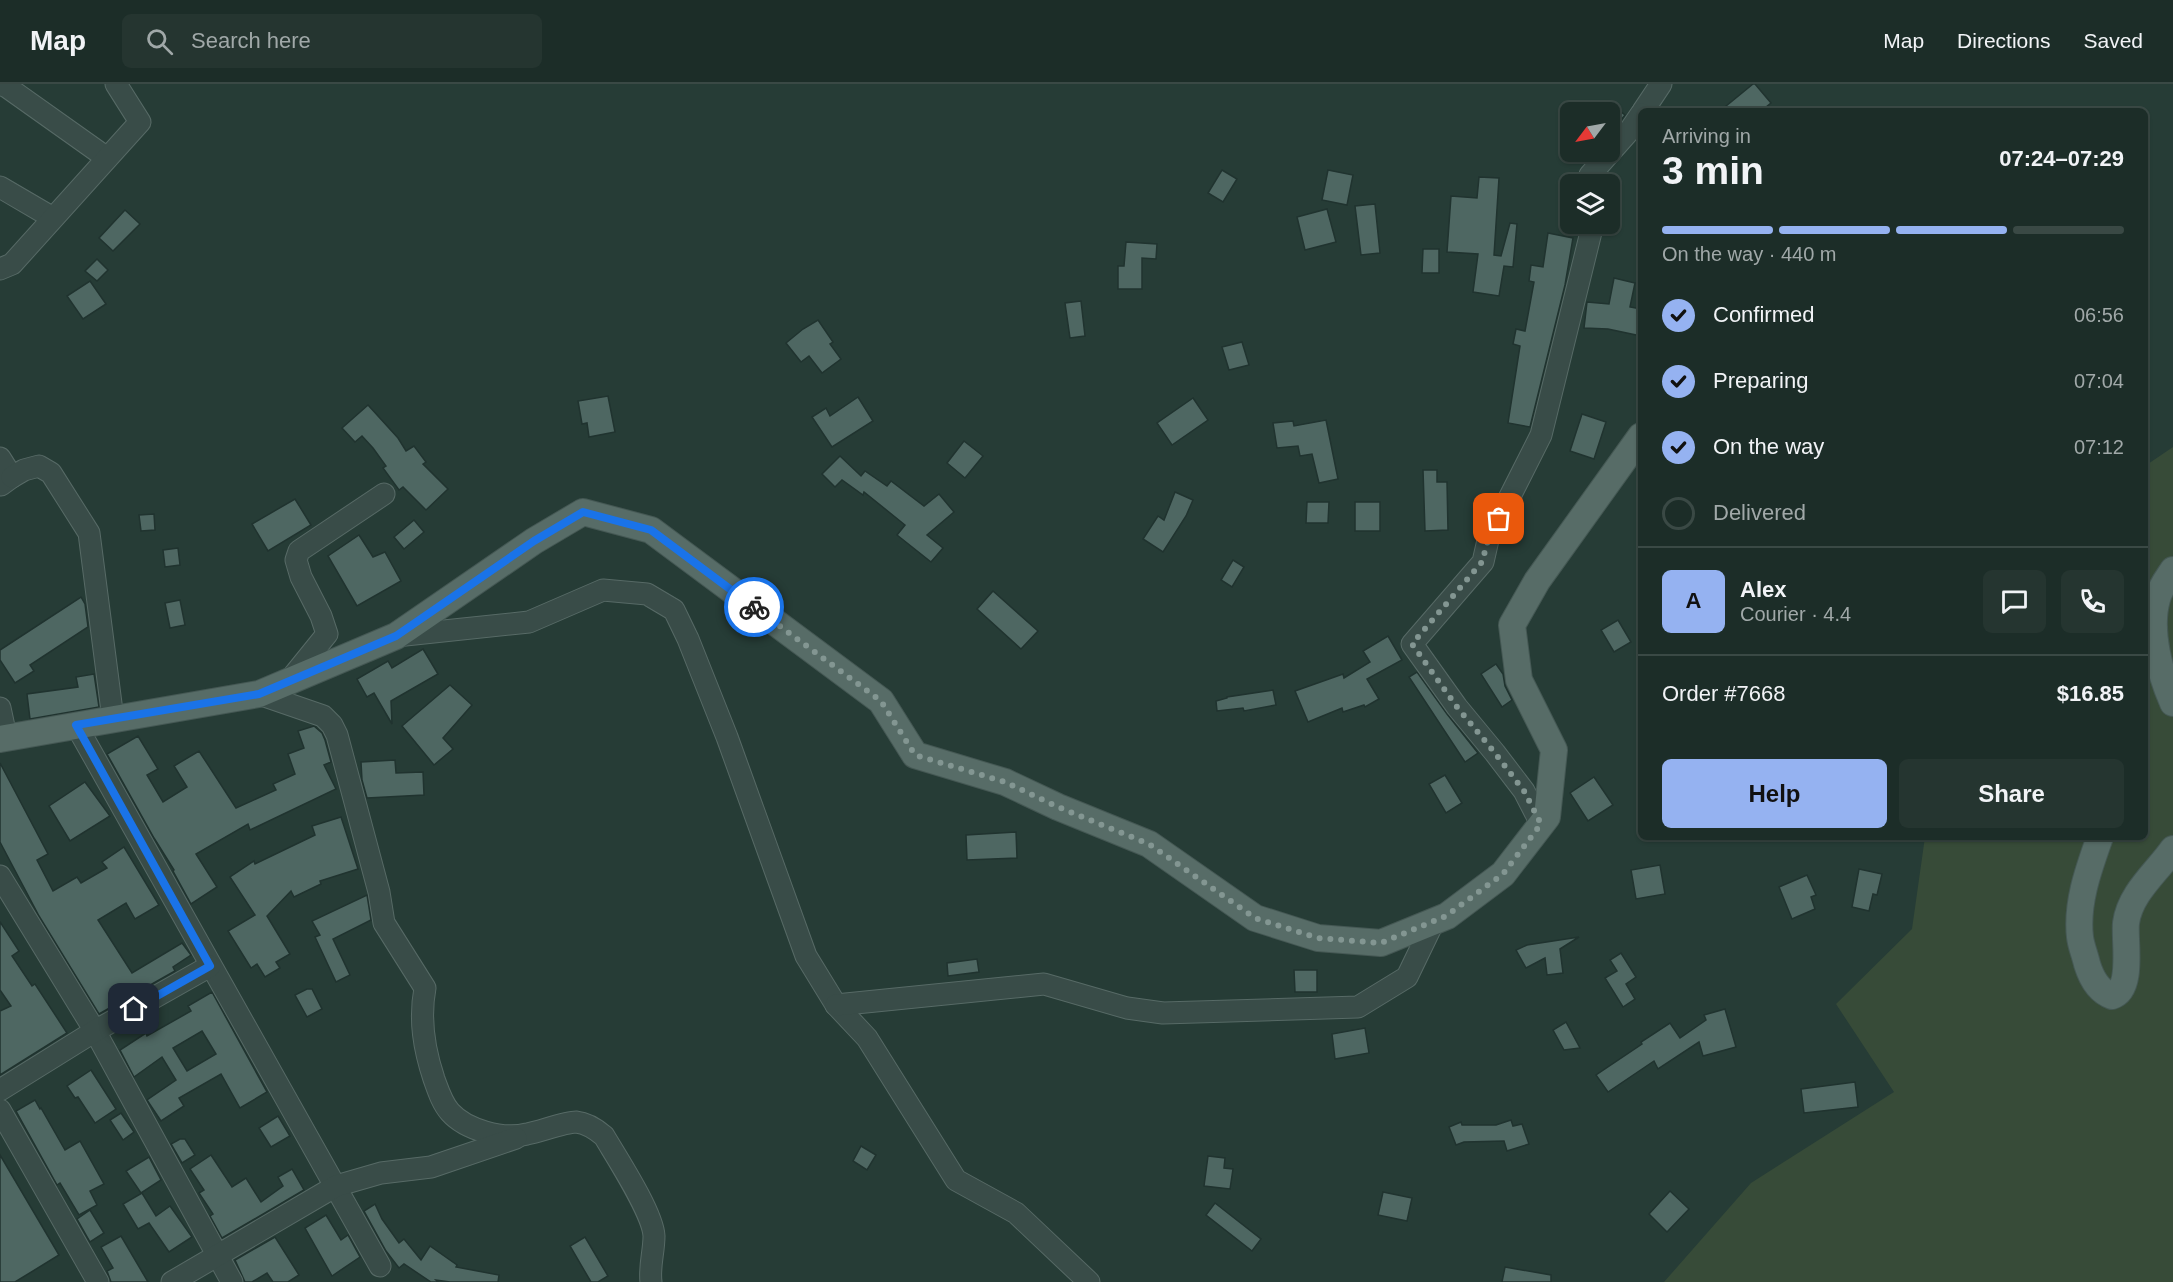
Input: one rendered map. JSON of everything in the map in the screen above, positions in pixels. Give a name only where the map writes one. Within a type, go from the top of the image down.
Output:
[{"type":"main road","points":[[3,737],[259,694],[396,636],[534,541],[583,512],[651,530],[881,701],[915,755],[1005,782],[1058,807],[1149,844],[1255,918],[1318,938],[1381,943],[1446,916],[1503,874],[1547,817],[1554,750],[1519,680],[1512,625],[1537,581],[1638,440]]},
{"type":"main road","points":[[2173,570],[2157,599],[2155,625],[2158,656],[2173,703]]},
{"type":"main road","points":[[2099,840],[2082,896],[2079,915],[2080,938],[2090,973],[2099,987],[2112,996],[2120,990],[2126,973],[2126,922],[2133,903],[2145,883],[2173,849]]},
{"type":"street","points":[[0,84],[107,158]]},
{"type":"street","points":[[0,269],[12,264],[140,122],[116,84]]},
{"type":"street","points":[[1645,108],[1661,84]]},
{"type":"street","points":[[1591,174],[1638,118]]},
{"type":"street","points":[[0,186],[53,218]]},
{"type":"street","points":[[1541,824],[1524,791],[1457,707],[1412,644],[1482,562],[1488,540],[1541,435],[1591,234]]},
{"type":"street","points":[[0,458],[6,481],[24,470],[39,466],[51,473],[89,533],[112,719]]},
{"type":"street","points":[[289,682],[327,633],[301,577],[296,560],[299,551],[384,494]]},
{"type":"street","points":[[396,636],[528,621],[603,590],[647,594],[674,610],[727,737],[806,956],[836,1005],[867,1038],[956,1180],[1016,1213],[1089,1282]]},
{"type":"street","points":[[259,694],[323,716],[332,725],[337,735],[379,892],[384,923],[425,988],[422,1006],[424,1050],[439,1093],[450,1112],[464,1123],[494,1134],[523,1135]]},
{"type":"street","points":[[0,708],[3,737]]},
{"type":"street","points":[[76,725],[380,1266]]},
{"type":"street","points":[[0,876],[95,1031],[232,1282]]},
{"type":"street","points":[[836,1005],[1044,984],[1127,1008],[1163,1013],[1358,1007],[1407,976],[1434,921]]},
{"type":"street","points":[[0,1090],[95,1031],[210,966]]},
{"type":"street","points":[[0,1110],[98,1282]]},
{"type":"street","points":[[172,1282],[336,1186],[381,1173],[431,1167],[523,1135],[576,1122],[604,1136],[650,1218],[654,1236],[649,1268],[651,1282]]},
{"type":"green space","points":[[2173,447],[2173,1282],[1664,1282],[1751,1183],[1894,1092],[1836,1004],[1912,929],[1925,840],[2148,840],[2148,464]]},
{"type":"building","points":[[1753,84],[1771,103],[1765,108],[1724,108]]},
{"type":"building","points":[[1620,111],[1625,115],[1620,121]]},
{"type":"building","points":[[1222,170],[1237,179],[1223,202],[1208,193]]},
{"type":"building","points":[[1328,170],[1353,175],[1347,205],[1322,200]]},
{"type":"building","points":[[1479,177],[1499,178],[1494,255],[1501,256],[1510,223],[1517,224],[1513,267],[1504,266],[1499,296],[1473,292],[1478,254],[1447,252],[1451,196],[1477,198]]},
{"type":"building","points":[[1375,204],[1380,253],[1361,255],[1355,206]]},
{"type":"building","points":[[1327,209],[1336,242],[1305,250],[1297,217]]},
{"type":"building","points":[[125,210],[140,224],[113,251],[99,238]]},
{"type":"building","points":[[1548,233],[1573,238],[1565,285],[1530,427],[1508,423],[1520,346],[1513,344],[1516,329],[1525,331],[1534,282],[1529,281],[1531,265],[1543,267]]},
{"type":"building","points":[[1126,242],[1157,244],[1156,259],[1142,258],[1142,289],[1118,289],[1118,266],[1124,266]]},
{"type":"building","points":[[1423,249],[1439,249],[1439,273],[1422,273]]},
{"type":"building","points":[[97,259],[108,270],[97,281],[85,271]]},
{"type":"building","points":[[1614,278],[1635,283],[1630,307],[1638,308],[1638,335],[1608,329],[1584,328],[1587,302],[1609,304]]},
{"type":"building","points":[[90,281],[106,304],[83,319],[67,296]]},
{"type":"building","points":[[1081,301],[1085,336],[1070,338],[1065,303]]},
{"type":"building","points":[[818,320],[833,342],[830,344],[841,359],[822,373],[809,356],[801,362],[786,343]]},
{"type":"building","points":[[1242,342],[1249,365],[1229,370],[1222,347]]},
{"type":"building","points":[[608,396],[615,432],[589,437],[587,423],[582,424],[578,401]]},
{"type":"building","points":[[858,397],[873,421],[832,447],[812,417],[826,408],[830,416]]},
{"type":"building","points":[[1193,398],[1208,420],[1172,445],[1157,423]]},
{"type":"building","points":[[368,405],[398,438],[406,451],[414,446],[426,462],[423,464],[448,489],[426,510],[403,487],[399,490],[383,468],[386,466],[362,436],[355,442],[342,428]]},
{"type":"building","points":[[1582,414],[1606,422],[1594,459],[1570,451]]},
{"type":"building","points":[[1326,420],[1338,479],[1319,483],[1312,454],[1300,456],[1298,446],[1277,448],[1273,423],[1293,421],[1294,426]]},
{"type":"building","points":[[964,441],[983,456],[965,478],[947,463]]},
{"type":"building","points":[[840,456],[861,476],[865,471],[887,486],[891,481],[924,506],[939,494],[954,512],[927,535],[943,548],[931,562],[897,535],[905,525],[864,492],[863,495],[842,480],[835,487],[822,474]]},
{"type":"building","points":[[1423,470],[1437,470],[1437,482],[1447,482],[1448,530],[1425,531]]},
{"type":"building","points":[[1175,492],[1193,500],[1186,516],[1163,552],[1143,539],[1158,516],[1164,520]]},
{"type":"building","points":[[295,499],[311,525],[268,551],[252,524]]},
{"type":"building","points":[[1307,502],[1329,502],[1328,523],[1306,523]]},
{"type":"building","points":[[1355,502],[1380,502],[1380,531],[1355,531]]},
{"type":"building","points":[[154,514],[155,530],[141,531],[139,515]]},
{"type":"building","points":[[414,520],[424,532],[404,549],[394,537]]},
{"type":"building","points":[[359,535],[373,557],[385,552],[401,581],[357,606],[328,556]]},
{"type":"building","points":[[178,548],[180,565],[165,567],[163,550]]},
{"type":"building","points":[[1233,560],[1244,567],[1232,587],[1221,580]]},
{"type":"building","points":[[993,591],[1038,631],[1021,649],[977,609]]},
{"type":"building","points":[[81,597],[85,604],[88,627],[30,665],[34,671],[15,683],[0,660],[0,650]]},
{"type":"building","points":[[180,600],[185,625],[170,628],[165,603]]},
{"type":"building","points":[[1618,620],[1631,642],[1614,652],[1601,630]]},
{"type":"building","points":[[1388,636],[1402,660],[1367,679],[1379,699],[1365,707],[1364,705],[1343,712],[1342,708],[1308,722],[1295,691],[1343,674],[1344,678],[1370,662],[1363,651]]},
{"type":"building","points":[[423,649],[438,674],[391,701],[392,724],[374,693],[367,697],[357,679],[388,661],[392,668]]},
{"type":"building","points":[[1496,664],[1503,674],[1505,686],[1512,700],[1502,707],[1481,674]]},
{"type":"building","points":[[1417,672],[1478,753],[1465,762],[1409,677]]},
{"type":"building","points":[[94,674],[99,707],[30,719],[27,694],[78,687],[76,677]]},
{"type":"building","points":[[450,685],[472,705],[443,738],[453,749],[434,765],[402,726]]},
{"type":"building","points":[[1273,690],[1276,705],[1244,711],[1243,708],[1217,711],[1216,701],[1227,697]]},
{"type":"building","points":[[314,726],[322,733],[325,740],[331,762],[324,765],[336,789],[250,830],[248,824],[196,854],[217,887],[191,904],[107,754],[138,736],[158,769],[147,775],[163,802],[187,787],[174,766],[199,751],[236,808],[276,790],[273,784],[295,774],[288,754],[304,748],[298,731]]},
{"type":"building","points":[[395,760],[396,773],[423,772],[424,795],[367,798],[362,780],[361,762]]},
{"type":"building","points":[[0,763],[48,854],[37,860],[53,891],[77,877],[81,883],[107,868],[102,862],[124,847],[159,905],[135,919],[126,903],[98,920],[132,973],[182,943],[191,955],[173,967],[175,971],[99,1014],[39,916],[0,842]]},
{"type":"building","points":[[1445,775],[1462,803],[1446,813],[1429,784]]},
{"type":"building","points":[[1594,777],[1613,805],[1588,821],[1570,793]]},
{"type":"building","points":[[85,782],[110,816],[70,841],[49,806]]},
{"type":"building","points":[[341,817],[358,869],[320,881],[321,884],[294,897],[291,891],[267,916],[290,954],[276,962],[280,968],[265,977],[257,964],[251,968],[228,931],[255,915],[230,877],[254,861],[255,864],[315,835],[312,826]]},
{"type":"building","points":[[1016,832],[1017,858],[967,860],[966,835]]},
{"type":"building","points":[[1660,865],[1665,894],[1636,899],[1631,870]]},
{"type":"building","points":[[1859,869],[1882,874],[1877,895],[1873,894],[1869,911],[1852,907]]},
{"type":"building","points":[[1807,875],[1816,895],[1811,897],[1815,909],[1792,919],[1779,887]]},
{"type":"building","points":[[367,895],[371,920],[333,939],[350,975],[336,982],[315,937],[320,935],[312,921]]},
{"type":"building","points":[[0,922],[19,951],[12,956],[32,986],[35,984],[67,1033],[0,1075],[0,1011],[11,1006],[0,990]]},
{"type":"building","points":[[1579,937],[1560,949],[1563,973],[1547,975],[1545,958],[1526,968],[1516,950],[1527,945]]},
{"type":"building","points":[[1621,953],[1636,977],[1626,984],[1635,999],[1623,1007],[1605,978],[1617,971],[1610,960]]},
{"type":"building","points":[[977,959],[979,972],[948,976],[947,963]]},
{"type":"building","points":[[1294,970],[1317,970],[1317,992],[1295,992]]},
{"type":"building","points":[[312,989],[322,1009],[307,1017],[295,995]]},
{"type":"building","points":[[212,992],[267,1092],[240,1108],[221,1074],[179,1098],[184,1106],[161,1121],[147,1100],[176,1080],[162,1057],[134,1077],[120,1050],[146,1033],[147,1036],[191,1011],[188,1006]],"holes":[[[202,1031],[216,1054],[187,1071],[173,1048]]]},
{"type":"building","points":[[1725,1009],[1736,1047],[1703,1056],[1699,1042],[1658,1069],[1654,1061],[1608,1092],[1596,1075],[1670,1023],[1680,1038],[1706,1020],[1704,1015]]},
{"type":"building","points":[[1566,1022],[1580,1048],[1564,1050],[1553,1030]]},
{"type":"building","points":[[1365,1028],[1369,1053],[1335,1059],[1332,1034]]},
{"type":"building","points":[[91,1070],[116,1109],[95,1123],[78,1097],[75,1098],[67,1086]]},
{"type":"building","points":[[1855,1082],[1858,1107],[1804,1113],[1801,1089]]},
{"type":"building","points":[[35,1100],[65,1150],[80,1141],[104,1184],[90,1191],[97,1205],[79,1215],[60,1183],[57,1185],[16,1111]]},
{"type":"building","points":[[121,1113],[134,1132],[123,1140],[110,1120]]},
{"type":"building","points":[[278,1116],[290,1136],[271,1147],[259,1128]]},
{"type":"building","points":[[1511,1120],[1513,1126],[1522,1124],[1529,1144],[1507,1151],[1504,1141],[1464,1142],[1456,1145],[1449,1127],[1461,1122],[1462,1125],[1496,1125]]},
{"type":"building","points":[[185,1139],[195,1155],[182,1163],[171,1144]]},
{"type":"building","points":[[861,1146],[876,1155],[867,1170],[853,1161]]},
{"type":"building","points":[[0,1155],[59,1255],[15,1282],[0,1282]]},
{"type":"building","points":[[211,1155],[232,1187],[246,1178],[261,1202],[283,1186],[278,1177],[292,1169],[304,1190],[222,1238],[210,1216],[213,1214],[199,1193],[204,1190],[190,1169]]},
{"type":"building","points":[[1208,1156],[1225,1158],[1224,1168],[1233,1169],[1230,1189],[1204,1186]]},
{"type":"building","points":[[149,1157],[161,1180],[141,1193],[126,1171]]},
{"type":"building","points":[[1670,1191],[1689,1209],[1667,1232],[1649,1214]]},
{"type":"building","points":[[1383,1192],[1412,1198],[1407,1221],[1378,1215]]},
{"type":"building","points":[[142,1193],[156,1216],[170,1206],[192,1237],[169,1252],[149,1223],[138,1229],[123,1204]]},
{"type":"building","points":[[1215,1203],[1261,1239],[1252,1251],[1206,1215]]},
{"type":"building","points":[[375,1204],[382,1219],[399,1243],[404,1239],[421,1260],[430,1246],[457,1265],[456,1267],[499,1275],[498,1282],[436,1280],[438,1282],[431,1282],[404,1264],[399,1268],[386,1251],[364,1211]]},
{"type":"building","points":[[90,1210],[104,1233],[90,1242],[77,1219]]},
{"type":"building","points":[[326,1215],[341,1240],[348,1235],[360,1257],[332,1276],[305,1228]]},
{"type":"building","points":[[121,1236],[148,1282],[111,1282],[107,1271],[113,1268],[101,1247]]},
{"type":"building","points":[[275,1237],[299,1275],[288,1282],[273,1282],[267,1273],[252,1282],[245,1282],[235,1260]]},
{"type":"building","points":[[585,1237],[608,1276],[598,1282],[591,1282],[570,1246]]},
{"type":"building","points":[[1505,1267],[1551,1275],[1551,1282],[1502,1282]]},
{"type":"way so far","points":[[754,607],[881,701],[915,755],[1005,782],[1058,807],[1149,844],[1255,918],[1318,938],[1381,943],[1446,916],[1503,874],[1541,824],[1524,791],[1457,707],[1412,644],[1482,562],[1488,540],[1499,519]]},
{"type":"route","points":[[134,1009],[210,966],[76,725],[259,694],[396,636],[534,541],[583,512],[651,530],[754,607]]}]
